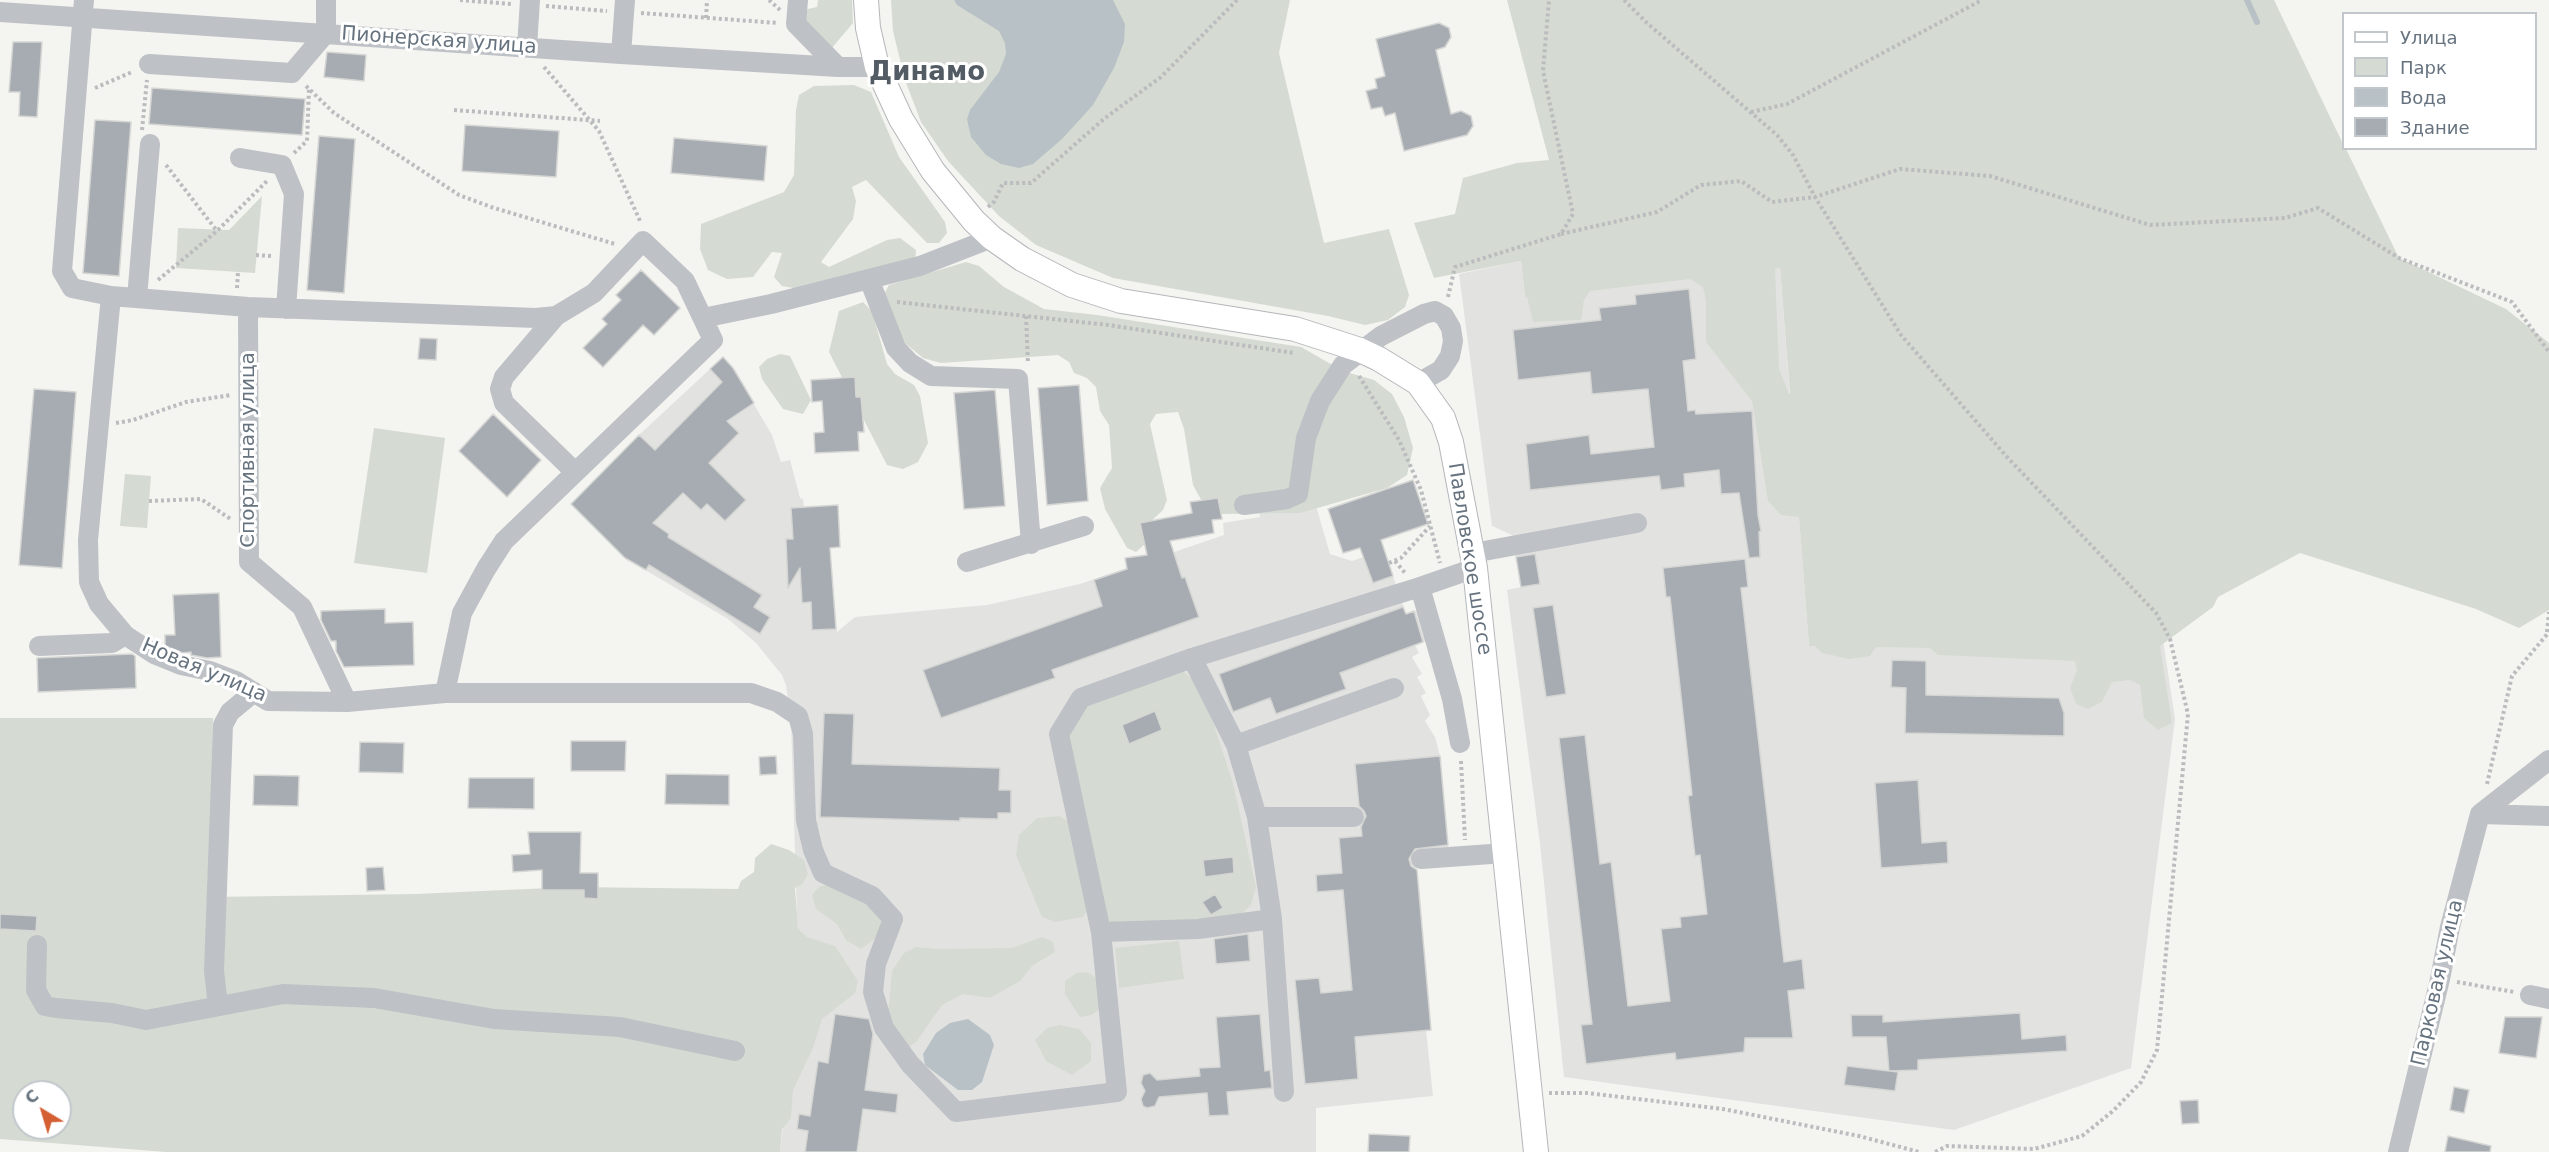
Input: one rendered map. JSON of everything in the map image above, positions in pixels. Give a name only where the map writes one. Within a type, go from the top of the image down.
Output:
[{"type":"main road","name":"Павловское шоссе","points":[[866,0],[868,28],[877,67],[901,119],[933,171],[974,221],[992,238],[1022,259],[1072,285],[1121,301],[1284,327],[1336,340],[1352,358],[1379,358],[1418,383],[1443,418],[1451,442],[1474,560],[1536,1152]]},
{"type":"street","points":[[149,64],[292,73],[326,33],[326,0]]},
{"type":"street","points":[[527,47],[530,0]]},
{"type":"street","points":[[621,54],[625,0]]},
{"type":"street","points":[[798,0],[796,24],[838,67]]},
{"type":"street","points":[[84,9],[63,271],[72,288],[111,296],[286,309],[536,318],[564,312]]},
{"type":"street","name":"Пионерская улица","points":[[0,12],[84,9],[326,33],[621,54],[838,67],[877,67]]},
{"type":"street","points":[[137,298],[150,144]]},
{"type":"street","points":[[240,158],[282,165],[294,194],[286,309]]},
{"type":"street","points":[[703,318],[771,304],[920,266],[992,238]]},
{"type":"street","points":[[445,693],[462,613],[486,568],[504,541],[713,340],[686,281],[639,246],[594,293],[564,312],[504,377],[500,389],[504,402],[575,472]]},
{"type":"street","points":[[869,279],[896,348],[910,363],[931,376],[1018,379],[1031,543]]},
{"type":"street","name":"Новая улица","points":[[111,296],[88,540],[89,582],[99,603],[125,635],[154,654],[181,665],[219,674],[268,701],[346,702],[445,693],[751,693],[777,702],[798,716],[803,734],[806,820],[813,850],[823,873],[872,896],[893,919],[876,964],[873,992],[884,1028],[909,1064],[956,1112],[1118,1092],[1101,932]]},
{"type":"street","name":"Спортивная улица","points":[[248,307],[249,562],[302,607],[346,702]]},
{"type":"street","points":[[1244,505],[1287,499],[1298,494],[1306,438],[1320,401],[1352,358],[1381,336],[1424,314],[1435,311],[1444,316],[1450,328],[1453,341],[1450,356],[1441,370],[1418,383]]},
{"type":"street","points":[[1272,919],[1198,929],[1101,932],[1059,734],[1081,698],[1192,658],[1443,579],[1474,560],[1637,523]]},
{"type":"street","points":[[967,562],[1084,526]]},
{"type":"street","points":[[1420,587],[1452,699],[1460,743]]},
{"type":"street","points":[[39,646],[112,643],[125,635]]},
{"type":"street","points":[[1192,658],[1236,745],[1257,817],[1272,919],[1284,1092]]},
{"type":"street","points":[[1236,745],[1394,688]]},
{"type":"street","points":[[218,1006],[214,971],[223,725],[230,712],[254,692]]},
{"type":"street","points":[[2480,814],[2549,760]]},
{"type":"street","points":[[2480,814],[2549,816]]},
{"type":"street","name":"Парковая улица","points":[[2398,1152],[2440,979],[2450,927],[2480,814]]},
{"type":"street","points":[[1257,817],[1354,817]]},
{"type":"street","points":[[1421,859],[1505,853]]},
{"type":"street","points":[[37,945],[36,990],[45,1006],[112,1013],[146,1020],[283,994],[374,998],[494,1018],[620,1027],[735,1051]]},
{"type":"path","points":[[706,18],[707,0]]},
{"type":"path","points":[[974,221],[994,202],[1003,183],[1031,183],[1105,118],[1161,77],[1237,0]]},
{"type":"path","points":[[1549,0],[1543,70],[1573,214],[1561,234]]},
{"type":"path","points":[[1624,0],[1647,23],[1777,135],[1793,155],[1815,197],[1901,335],[2007,457],[2156,613],[2170,639],[2188,714],[2157,1050],[2140,1082],[2113,1111],[2082,1136],[2034,1150],[1947,1146],[1935,1152]]},
{"type":"path","points":[[1751,113],[1787,104],[1982,0]]},
{"type":"path","points":[[292,73],[334,113],[459,195],[491,207],[639,246],[641,223],[598,131],[527,47]]},
{"type":"path","points":[[77,96],[149,64]]},
{"type":"path","points":[[137,298],[217,231],[307,141],[309,89]]},
{"type":"path","points":[[454,110],[600,120]]},
{"type":"path","points":[[1444,316],[1455,267],[1561,234],[1657,212],[1701,185],[1741,181],[1772,202],[1815,197],[1900,169],[1990,176],[2150,225],[2285,218],[2318,208],[2399,258],[2512,302],[2549,352]]},
{"type":"path","points":[[877,299],[1108,325],[1304,354]]},
{"type":"path","points":[[1018,379],[1028,366],[1026,316]]},
{"type":"path","points":[[1352,358],[1359,376],[1399,440],[1421,490],[1443,579]]},
{"type":"path","points":[[99,426],[133,420],[186,402],[248,393]]},
{"type":"path","points":[[149,501],[201,500],[249,531]]},
{"type":"path","points":[[1389,563],[1401,558],[1430,526]]},
{"type":"path","points":[[2480,814],[2512,676],[2548,633],[2549,612]]},
{"type":"path","points":[[1460,743],[1466,856]]},
{"type":"path","points":[[2440,979],[2539,997]]},
{"type":"path","points":[[1531,1103],[1587,1093],[1723,1109],[1859,1136],[1919,1152]]},
{"type":"shaded area","points":[[1521,261],[1525,297],[1780,268],[1809,646],[2161,627],[2175,719],[2131,1068],[1954,1130],[1564,1077],[1540,844],[1507,590],[1521,587],[1512,535],[1492,526],[1459,274]]},
{"type":"shaded area","points":[[723,357],[732,367],[772,435],[781,462],[790,460],[804,507],[838,505],[840,547],[830,548],[837,632],[855,617],[987,605],[1080,584],[1224,535],[1223,523],[1260,517],[1259,510],[1314,499],[1330,554],[1352,561],[1384,550],[1406,614],[1418,610],[1429,640],[1415,645],[1419,653],[1412,657],[1422,674],[1417,677],[1426,693],[1421,696],[1430,715],[1425,721],[1435,737],[1440,756],[1448,847],[1415,851],[1431,1029],[1426,1030],[1433,1096],[1316,1108],[1316,1152],[780,1152],[799,983],[791,721],[786,685],[782,675],[756,643],[728,619],[625,558],[571,504],[639,435]]},
{"type":"green space","points":[[818,0],[852,0],[853,23],[831,49],[802,19],[802,14],[808,9],[817,7]]},
{"type":"green space","points":[[891,0],[1290,0],[1279,53],[1324,243],[1389,229],[1409,295],[1405,307],[1388,320],[1365,325],[1328,316],[1113,278],[1036,245],[999,216],[948,161],[921,122],[905,80],[893,31]]},
{"type":"green space","points":[[1507,0],[2274,0],[2342,142],[2342,150],[2346,150],[2399,258],[2506,309],[2549,343],[2549,610],[2519,628],[2476,609],[2300,553],[2218,597],[2213,607],[2160,646],[2172,723],[2158,730],[2144,718],[2140,685],[2130,680],[2112,682],[2102,702],[2088,709],[2076,704],[2070,688],[2077,670],[2075,661],[1938,655],[1930,648],[1876,647],[1870,656],[1849,659],[1822,653],[1815,646],[1809,646],[1799,517],[1781,515],[1768,501],[1752,401],[1706,342],[1706,301],[1703,287],[1690,279],[1590,291],[1584,300],[1581,320],[1533,322],[1527,297],[1525,297],[1521,261],[1434,278],[1414,223],[1455,214],[1463,178],[1517,163],[1549,160]],"holes":[[[1780,268],[1789,394],[1779,369],[1775,269]]]},
{"type":"green space","points":[[854,85],[871,92],[899,157],[945,222],[947,233],[939,243],[927,243],[866,180],[852,187],[856,201],[853,219],[821,262],[829,267],[887,240],[900,238],[916,250],[915,264],[804,290],[782,286],[774,277],[782,253],[772,252],[753,277],[727,279],[708,270],[700,249],[701,224],[784,192],[794,175],[796,110],[799,95],[814,86]]},
{"type":"green space","points":[[262,196],[255,273],[176,268],[178,228],[229,230]]},
{"type":"green space","points":[[966,262],[979,266],[1004,287],[1044,309],[1097,315],[1301,347],[1343,371],[1374,380],[1392,394],[1404,417],[1413,448],[1407,475],[1387,488],[1300,513],[1220,514],[1204,505],[1193,485],[1184,429],[1178,412],[1156,414],[1150,424],[1167,500],[1163,510],[1145,527],[1146,543],[1136,552],[1127,548],[1105,509],[1100,488],[1112,468],[1109,425],[1100,411],[1096,387],[1087,378],[1074,373],[1069,362],[1058,355],[941,363],[923,358],[905,343],[885,314],[882,298],[889,285]]},
{"type":"green space","points":[[863,302],[872,311],[887,364],[895,374],[914,385],[920,396],[928,443],[918,462],[903,469],[887,465],[829,352],[839,311]]},
{"type":"green space","points":[[780,354],[790,356],[811,400],[803,414],[783,409],[762,379],[759,367],[767,359]]},
{"type":"green space","points":[[374,428],[445,438],[427,573],[354,563]]},
{"type":"green space","points":[[125,474],[151,476],[147,528],[120,526]]},
{"type":"green space","points":[[1174,672],[1184,672],[1192,679],[1209,710],[1233,783],[1256,887],[1251,905],[1238,917],[1115,927],[1103,923],[1069,737],[1084,708]],"holes":[[[1154,711],[1162,730],[1130,744],[1122,725]],[[1232,857],[1234,873],[1205,877],[1203,860]],[[1215,894],[1223,908],[1211,916],[1203,902]]]},
{"type":"green space","points":[[0,718],[213,718],[211,897],[416,894],[572,887],[738,889],[741,881],[754,872],[755,858],[771,844],[789,850],[804,860],[808,874],[802,884],[795,888],[798,929],[807,937],[835,946],[858,981],[855,993],[822,1019],[813,1048],[793,1090],[791,1118],[782,1129],[780,1152],[166,1152],[13,1140],[72,1140],[72,1080],[12,1080],[12,1140],[0,1139]]},
{"type":"green space","points":[[1059,816],[1069,821],[1090,906],[1083,917],[1055,922],[1042,917],[1016,855],[1019,835],[1037,818]]},
{"type":"green space","points":[[840,884],[865,900],[883,921],[881,934],[861,949],[846,940],[837,924],[816,909],[812,895],[820,886]]},
{"type":"green space","points":[[1042,937],[1053,942],[1055,952],[1032,966],[1020,981],[990,998],[963,994],[942,1005],[916,1042],[909,1047],[896,1034],[888,1016],[892,971],[904,953],[916,947],[1012,948]]},
{"type":"green space","points":[[1179,941],[1184,979],[1119,988],[1115,948]]},
{"type":"green space","points":[[1087,972],[1096,978],[1102,1007],[1092,1015],[1080,1017],[1065,994],[1065,981],[1077,973]]},
{"type":"green space","points":[[1060,1025],[1079,1029],[1091,1043],[1091,1061],[1072,1075],[1046,1061],[1035,1040],[1047,1028]]},
{"type":"water","points":[[954,0],[1113,0],[1125,24],[1124,42],[1114,68],[1093,105],[1062,139],[1033,164],[1019,168],[1001,164],[986,155],[971,137],[967,119],[970,110],[999,72],[1006,54],[1005,43],[999,31],[957,5]]},
{"type":"water","points":[[968,1019],[990,1035],[994,1045],[982,1082],[972,1090],[958,1090],[925,1065],[923,1054],[936,1033],[950,1023]]},
{"type":"building","points":[[1439,23],[1449,28],[1451,37],[1445,47],[1436,50],[1451,114],[1461,111],[1471,116],[1473,126],[1467,135],[1404,151],[1395,113],[1385,116],[1382,107],[1371,109],[1366,91],[1377,88],[1375,79],[1385,76],[1376,39]]},
{"type":"building","points":[[13,42],[42,42],[37,117],[19,116],[20,92],[9,92]]},
{"type":"building","points":[[327,52],[366,55],[364,81],[324,77]]},
{"type":"building","points":[[152,88],[305,99],[302,135],[149,124]]},
{"type":"building","points":[[95,120],[131,122],[119,276],[83,273]]},
{"type":"building","points":[[465,125],[559,131],[556,177],[462,171]]},
{"type":"building","points":[[319,136],[355,139],[344,293],[307,290]]},
{"type":"building","points":[[674,138],[767,146],[764,181],[671,173]]},
{"type":"building","points":[[641,270],[680,308],[654,335],[643,325],[603,367],[583,348],[607,324],[602,319],[621,300],[616,295]]},
{"type":"building","points":[[1689,289],[1696,359],[1683,361],[1688,411],[1695,410],[1696,414],[1752,411],[1761,531],[1759,532],[1760,557],[1749,558],[1739,493],[1721,494],[1719,470],[1684,474],[1685,487],[1661,490],[1659,476],[1530,490],[1526,444],[1589,435],[1591,454],[1654,447],[1648,389],[1592,394],[1590,372],[1518,380],[1513,330],[1601,320],[1599,308],[1636,304],[1635,295]]},
{"type":"building","points":[[420,338],[437,339],[436,360],[418,359]]},
{"type":"building","points":[[723,357],[733,368],[754,403],[727,421],[739,433],[709,463],[746,500],[725,521],[707,504],[701,510],[683,493],[653,523],[669,534],[668,537],[762,595],[754,607],[770,617],[760,634],[649,565],[646,570],[625,558],[571,504],[639,435],[655,450],[722,382],[710,369]]},
{"type":"building","points":[[855,377],[856,397],[861,397],[864,432],[858,432],[859,451],[815,453],[814,433],[824,432],[822,401],[812,402],[811,380]]},
{"type":"building","points":[[1079,385],[1088,501],[1047,505],[1038,388]]},
{"type":"building","points":[[34,389],[76,392],[62,568],[19,565]]},
{"type":"building","points":[[995,390],[1005,506],[964,509],[954,393]]},
{"type":"building","points":[[493,414],[541,460],[507,497],[459,451]]},
{"type":"building","points":[[1413,480],[1428,524],[1381,540],[1393,576],[1373,583],[1360,548],[1343,553],[1328,509]]},
{"type":"building","points":[[1218,498],[1222,519],[1212,520],[1214,533],[1170,541],[1182,578],[1185,577],[1199,617],[1052,670],[1055,678],[941,718],[923,670],[1102,606],[1094,580],[1127,569],[1125,558],[1147,555],[1140,523],[1192,513],[1190,502]]},
{"type":"building","points":[[838,505],[840,547],[830,548],[836,629],[812,630],[811,602],[802,603],[800,568],[788,588],[786,539],[793,539],[791,508]]},
{"type":"building","points":[[1535,554],[1540,584],[1521,587],[1516,557]]},
{"type":"building","points":[[1745,559],[1748,587],[1741,588],[1784,962],[1802,959],[1805,989],[1788,991],[1793,1038],[1745,1038],[1744,1052],[1676,1060],[1675,1053],[1586,1064],[1581,1025],[1592,1024],[1559,738],[1585,735],[1600,864],[1611,862],[1628,1006],[1670,1001],[1661,929],[1681,927],[1680,917],[1707,914],[1700,855],[1695,856],[1688,796],[1692,795],[1670,597],[1666,597],[1663,568]]},
{"type":"building","points":[[219,593],[221,657],[207,658],[191,655],[191,652],[183,653],[165,646],[165,635],[175,635],[173,595]]},
{"type":"building","points":[[1553,605],[1566,694],[1546,697],[1533,608]]},
{"type":"building","points":[[1403,607],[1406,614],[1414,611],[1423,642],[1340,673],[1346,689],[1276,714],[1270,698],[1233,712],[1219,674]]},
{"type":"building","points":[[385,609],[385,623],[413,622],[414,665],[344,667],[336,651],[336,641],[331,641],[321,620],[321,611]]},
{"type":"building","points":[[132,654],[135,656],[136,688],[38,692],[37,658]]},
{"type":"building","points":[[1892,660],[1926,661],[1926,695],[2059,698],[2064,713],[2064,736],[1905,733],[1906,688],[1891,687]]},
{"type":"building","points":[[1155,711],[1162,730],[1129,744],[1122,725]]},
{"type":"building","points":[[824,713],[854,714],[852,764],[1000,768],[999,790],[1011,790],[1011,813],[998,813],[998,819],[960,818],[960,821],[820,817]]},
{"type":"building","points":[[571,741],[626,741],[625,771],[571,771]]},
{"type":"building","points":[[360,742],[404,743],[403,773],[359,772]]},
{"type":"building","points":[[776,756],[777,774],[760,775],[759,757]]},
{"type":"building","points":[[1440,756],[1448,845],[1415,849],[1409,859],[1411,866],[1417,870],[1431,1030],[1355,1037],[1358,1079],[1305,1084],[1295,980],[1319,978],[1321,993],[1352,990],[1343,890],[1317,892],[1316,875],[1342,873],[1339,838],[1362,836],[1361,827],[1366,816],[1359,806],[1355,764]]},
{"type":"building","points":[[666,774],[729,775],[729,805],[665,804]]},
{"type":"building","points":[[254,775],[299,776],[298,806],[253,805]]},
{"type":"building","points":[[469,778],[534,778],[534,809],[468,808]]},
{"type":"building","points":[[1918,780],[1922,843],[1947,841],[1948,863],[1881,868],[1875,783]]},
{"type":"building","points":[[528,832],[581,832],[580,873],[598,873],[598,899],[584,898],[584,890],[542,890],[542,870],[513,872],[512,855],[530,854]]},
{"type":"building","points":[[1233,857],[1234,873],[1205,877],[1203,860]]},
{"type":"building","points":[[383,867],[385,890],[367,891],[366,868]]},
{"type":"building","points":[[1215,894],[1223,908],[1211,915],[1202,902]]},
{"type":"building","points":[[0,914],[37,916],[36,931],[0,929]]},
{"type":"building","points":[[1248,934],[1250,961],[1216,964],[1214,939]]},
{"type":"building","points":[[2020,1013],[2022,1039],[2066,1035],[2067,1051],[1918,1060],[1918,1070],[1890,1071],[1898,1072],[1895,1091],[1844,1085],[1847,1066],[1889,1071],[1886,1037],[1852,1037],[1851,1015],[1883,1015],[1883,1022]]},
{"type":"building","points":[[835,1014],[869,1019],[873,1034],[865,1090],[898,1094],[896,1113],[863,1109],[857,1152],[805,1152],[808,1131],[797,1129],[799,1114],[810,1116],[818,1061],[828,1063]]},
{"type":"building","points":[[1260,1014],[1265,1071],[1270,1070],[1272,1088],[1227,1092],[1229,1115],[1209,1116],[1207,1093],[1159,1097],[1155,1106],[1147,1108],[1143,1106],[1141,1099],[1145,1091],[1141,1083],[1143,1075],[1150,1073],[1157,1080],[1200,1076],[1199,1068],[1220,1067],[1216,1017]]},
{"type":"building","points":[[2505,1017],[2542,1017],[2536,1058],[2499,1053]]},
{"type":"building","points":[[2454,1087],[2469,1090],[2464,1113],[2450,1110]]},
{"type":"building","points":[[2198,1100],[2199,1123],[2182,1124],[2180,1101]]},
{"type":"building","points":[[1369,1134],[1410,1136],[1409,1152],[1368,1152]]},
{"type":"building","points":[[2448,1136],[2491,1146],[2490,1152],[2445,1152]]},
{"type":"waterway","points":[[2247,0],[2257,22]]},
{"type":"district","name":"Динамо","points":[[927,73]]}]
